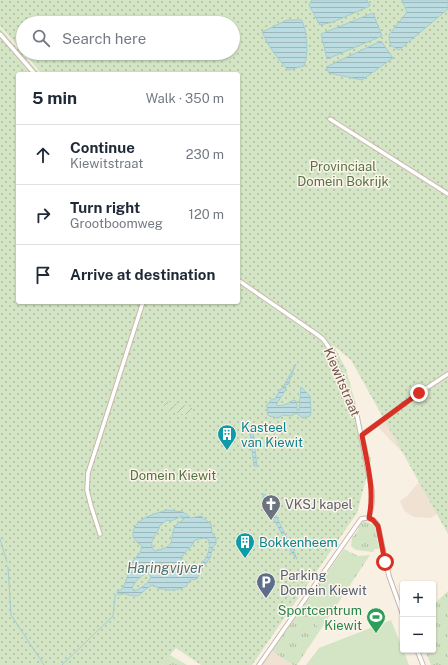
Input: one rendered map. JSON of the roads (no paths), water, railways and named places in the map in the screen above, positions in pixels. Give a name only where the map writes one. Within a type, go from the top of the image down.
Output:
[{"type":"street","points":[[0,34],[16,52]]},
{"type":"street","points":[[23,60],[33,72]]},
{"type":"street","points":[[330,119],[448,194]]},
{"type":"street","name":"Kiewitstraat","points":[[240,281],[323,339],[328,346],[353,404],[362,435],[372,490],[372,503],[369,518]]},
{"type":"street","points":[[100,534],[90,506],[88,473],[142,304]]},
{"type":"street","points":[[362,435],[419,393],[448,374]]},
{"type":"street","points":[[259,665],[358,522],[364,518],[373,520],[378,526],[388,576],[400,606]]},
{"type":"street","points":[[418,653],[423,665]]},
{"type":"water","points":[[312,0],[367,0],[370,6],[333,22],[320,25],[309,5]]},
{"type":"water","points":[[402,0],[448,0],[448,9],[399,50],[390,45],[389,35],[407,12]]},
{"type":"water","points":[[373,13],[382,36],[327,59],[321,34]]},
{"type":"water","points":[[287,20],[302,20],[307,49],[304,66],[288,70],[267,43],[262,32]]},
{"type":"water","points":[[381,41],[393,58],[362,80],[329,73],[326,67]]},
{"type":"water","points":[[296,364],[292,377],[290,377],[289,384],[285,385],[286,389],[276,405],[285,405],[293,400],[296,401],[297,410],[299,410],[301,387],[310,396],[310,416],[303,418],[296,413],[291,416],[283,415],[278,418],[269,416],[267,414],[268,409],[266,406],[272,399],[275,399],[279,392],[278,390],[282,389]]},
{"type":"water","points":[[250,432],[253,433],[257,466],[254,466]]},
{"type":"water","points":[[263,494],[265,494],[272,507],[297,559],[292,553],[263,499]]},
{"type":"water","name":"Haringvijver","points":[[167,510],[183,512],[191,518],[201,516],[211,524],[212,533],[216,538],[216,544],[213,547],[210,558],[201,570],[197,579],[190,580],[183,588],[164,590],[153,585],[137,596],[122,593],[119,595],[117,592],[123,588],[133,561],[140,553],[142,546],[133,537],[133,531],[139,522],[144,518]],"holes":[[[182,516],[184,519],[176,525],[170,544],[167,547],[154,551],[152,541],[160,525],[167,520],[171,521]],[[203,538],[208,539],[209,550],[204,560],[196,568],[185,570],[180,565],[182,556],[195,540]],[[149,573],[151,577],[150,579],[144,586],[134,591],[132,588],[135,583],[141,576]]]},
{"type":"waterway","points":[[0,539],[7,562]]},
{"type":"waterway","points":[[8,567],[11,615],[44,665]]},
{"type":"waterway","points":[[62,665],[113,616],[115,596],[118,593]]},
{"type":"place","name":"Kasteel van Kiewit","points":[[227,451]]},
{"type":"place","name":"VKSJ kapel","points":[[271,521]]},
{"type":"place","name":"Bokkenheem","points":[[245,559]]},
{"type":"place","name":"Parking Domein Kiewit","points":[[266,599]]},
{"type":"place","name":"Sportcentrum Kiewit","points":[[376,634]]},
{"type":"park label","name":"Provinciaal Domein Bokrijk","points":[[343,174]]},
{"type":"park label","name":"Domein Kiewit","points":[[173,475]]}]
